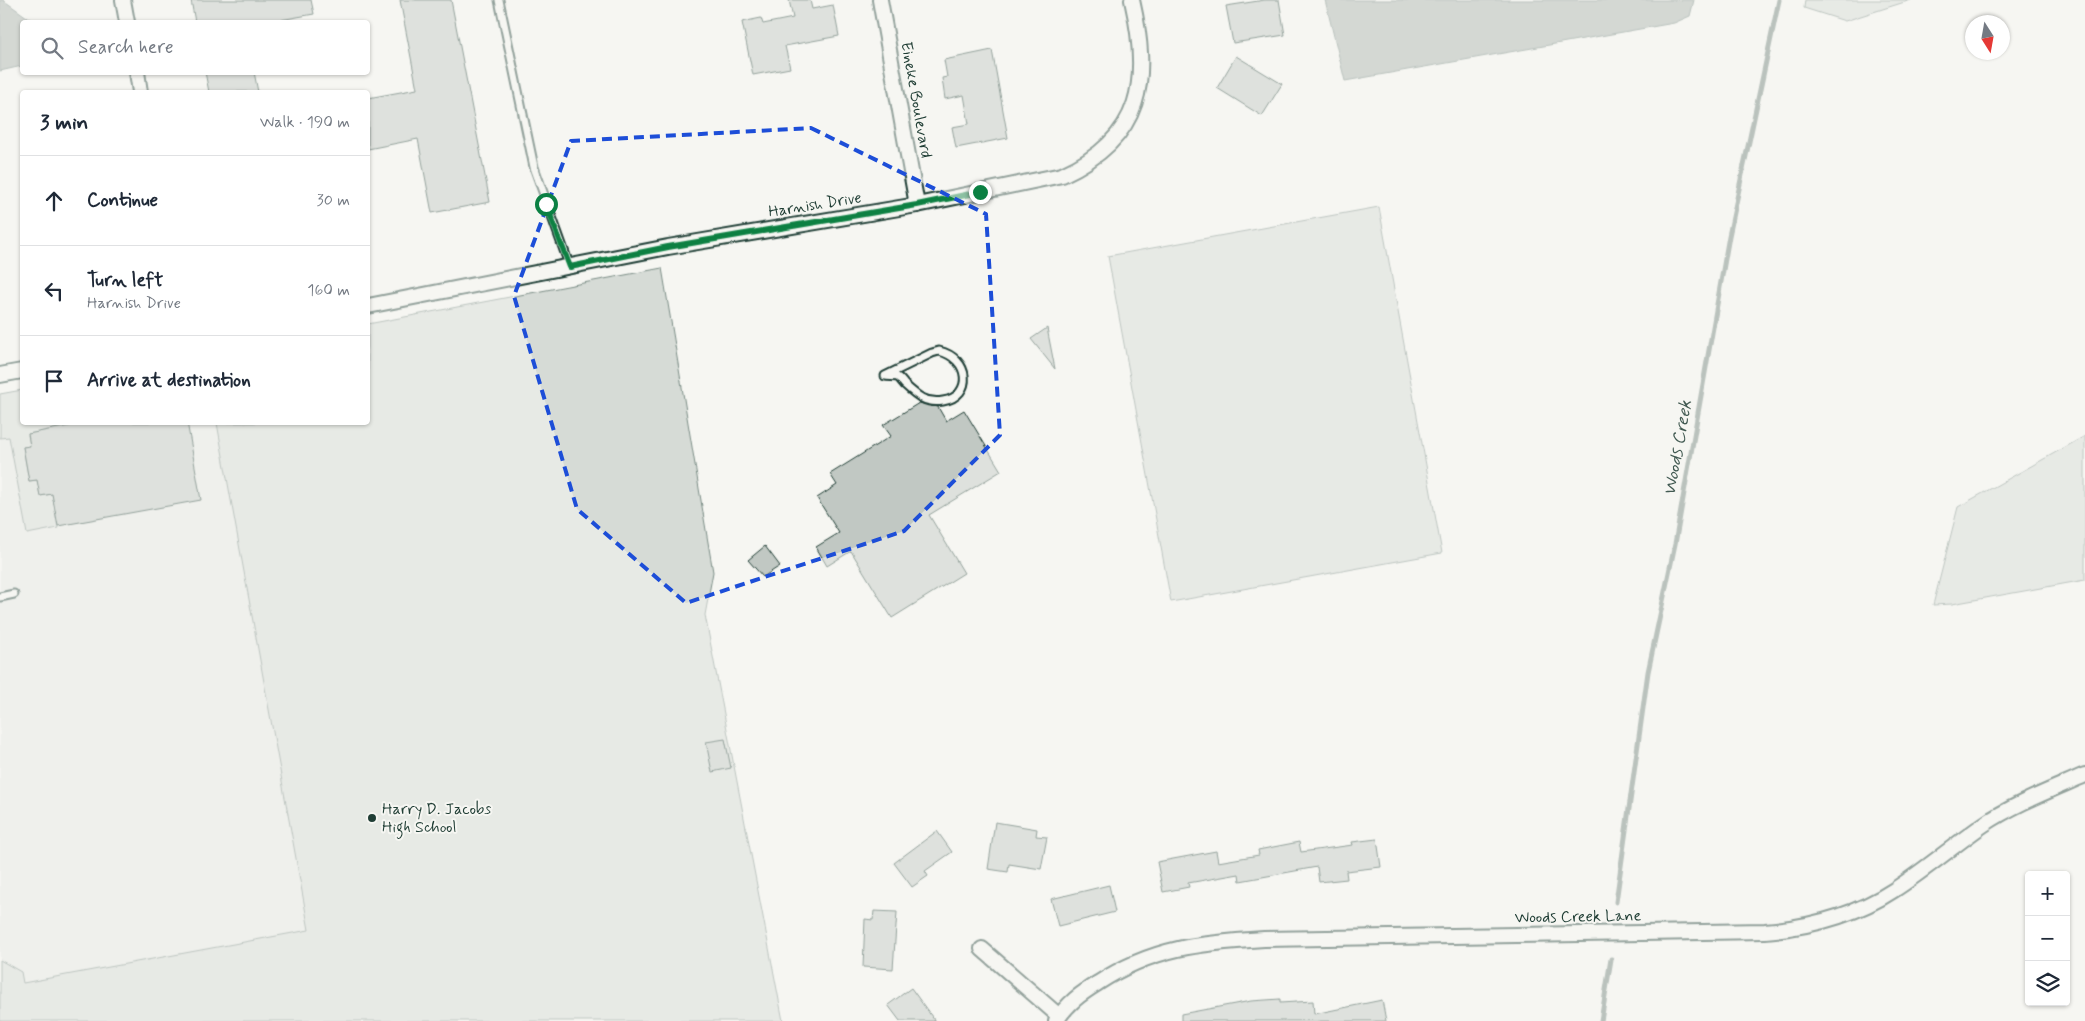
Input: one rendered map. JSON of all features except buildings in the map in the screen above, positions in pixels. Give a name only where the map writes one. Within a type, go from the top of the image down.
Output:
[{"type":"street","points":[[124,0],[127,20]]},
{"type":"street","name":"Eineke Boulevard","points":[[880,0],[917,205]]},
{"type":"street","name":"Harnish Drive","points":[[370,306],[668,247],[917,205],[1062,175],[1101,153],[1115,138],[1136,102],[1142,75],[1140,33],[1132,0]]},
{"type":"street","points":[[137,75],[140,90]]},
{"type":"street","points":[[0,375],[20,371]]},
{"type":"street","name":"Woods Creek Lane","points":[[1057,1019],[1072,1000],[1112,974],[1138,961],[1172,949],[1214,942],[1264,939],[1765,931],[1802,926],[1848,912],[1893,891],[1984,824],[2085,775]]},
{"type":"street","points":[[982,949],[1057,1019]]},
{"type":"lane","points":[[499,0],[534,167],[570,267]]},
{"type":"lane","points":[[939,351],[954,357],[961,363],[964,383],[956,395],[948,400],[929,402],[915,395],[897,377],[885,376],[932,352],[939,351]]},
{"type":"lane","points":[[0,597],[14,594]]},
{"type":"highlighted area","points":[[811,128],[986,214],[1000,435],[904,531],[686,603],[577,509],[514,296],[571,141]]},
{"type":"shaded area","points":[[0,0],[3,0],[31,20],[20,20],[20,66],[0,71]]},
{"type":"shaded area","points":[[1325,0],[1694,0],[1690,16],[1674,23],[1345,81]]},
{"type":"shaded area","points":[[1805,0],[1911,0],[1845,21],[1804,8]]},
{"type":"shaded area","points":[[1379,207],[1442,553],[1171,602],[1108,256]]},
{"type":"shaded area","name":"Harry D. Jacobs High School","points":[[662,268],[713,572],[705,615],[783,1021],[0,1021],[0,394],[20,390],[20,425],[370,425],[370,324]]},
{"type":"shaded area","name":"Harry D. Jacobs High School","points":[[662,268],[713,572],[705,615],[783,1021],[0,1021],[0,960],[21,972],[23,983],[309,930],[217,425],[370,425],[370,324]]},
{"type":"shaded area","points":[[20,390],[20,425],[78,425],[28,434],[30,446],[23,447],[29,481],[37,480],[40,496],[52,494],[58,528],[27,534],[9,437],[0,438],[0,394]]},
{"type":"shaded area","points":[[2085,436],[2085,580],[1952,604],[1933,605],[1958,507]]},
{"type":"waterway","name":"Woods Creek","points":[[1616,902],[1648,672],[1675,544],[1729,236],[1779,0]]},
{"type":"waterway","name":"Woods Creek","points":[[1601,1021],[1611,959]]},
{"type":"place","name":"Harry D. Jacobs High School","points":[[372,818]]},
{"type":"route","points":[[546,204],[570,267],[668,247],[917,205],[980,192]]}]
